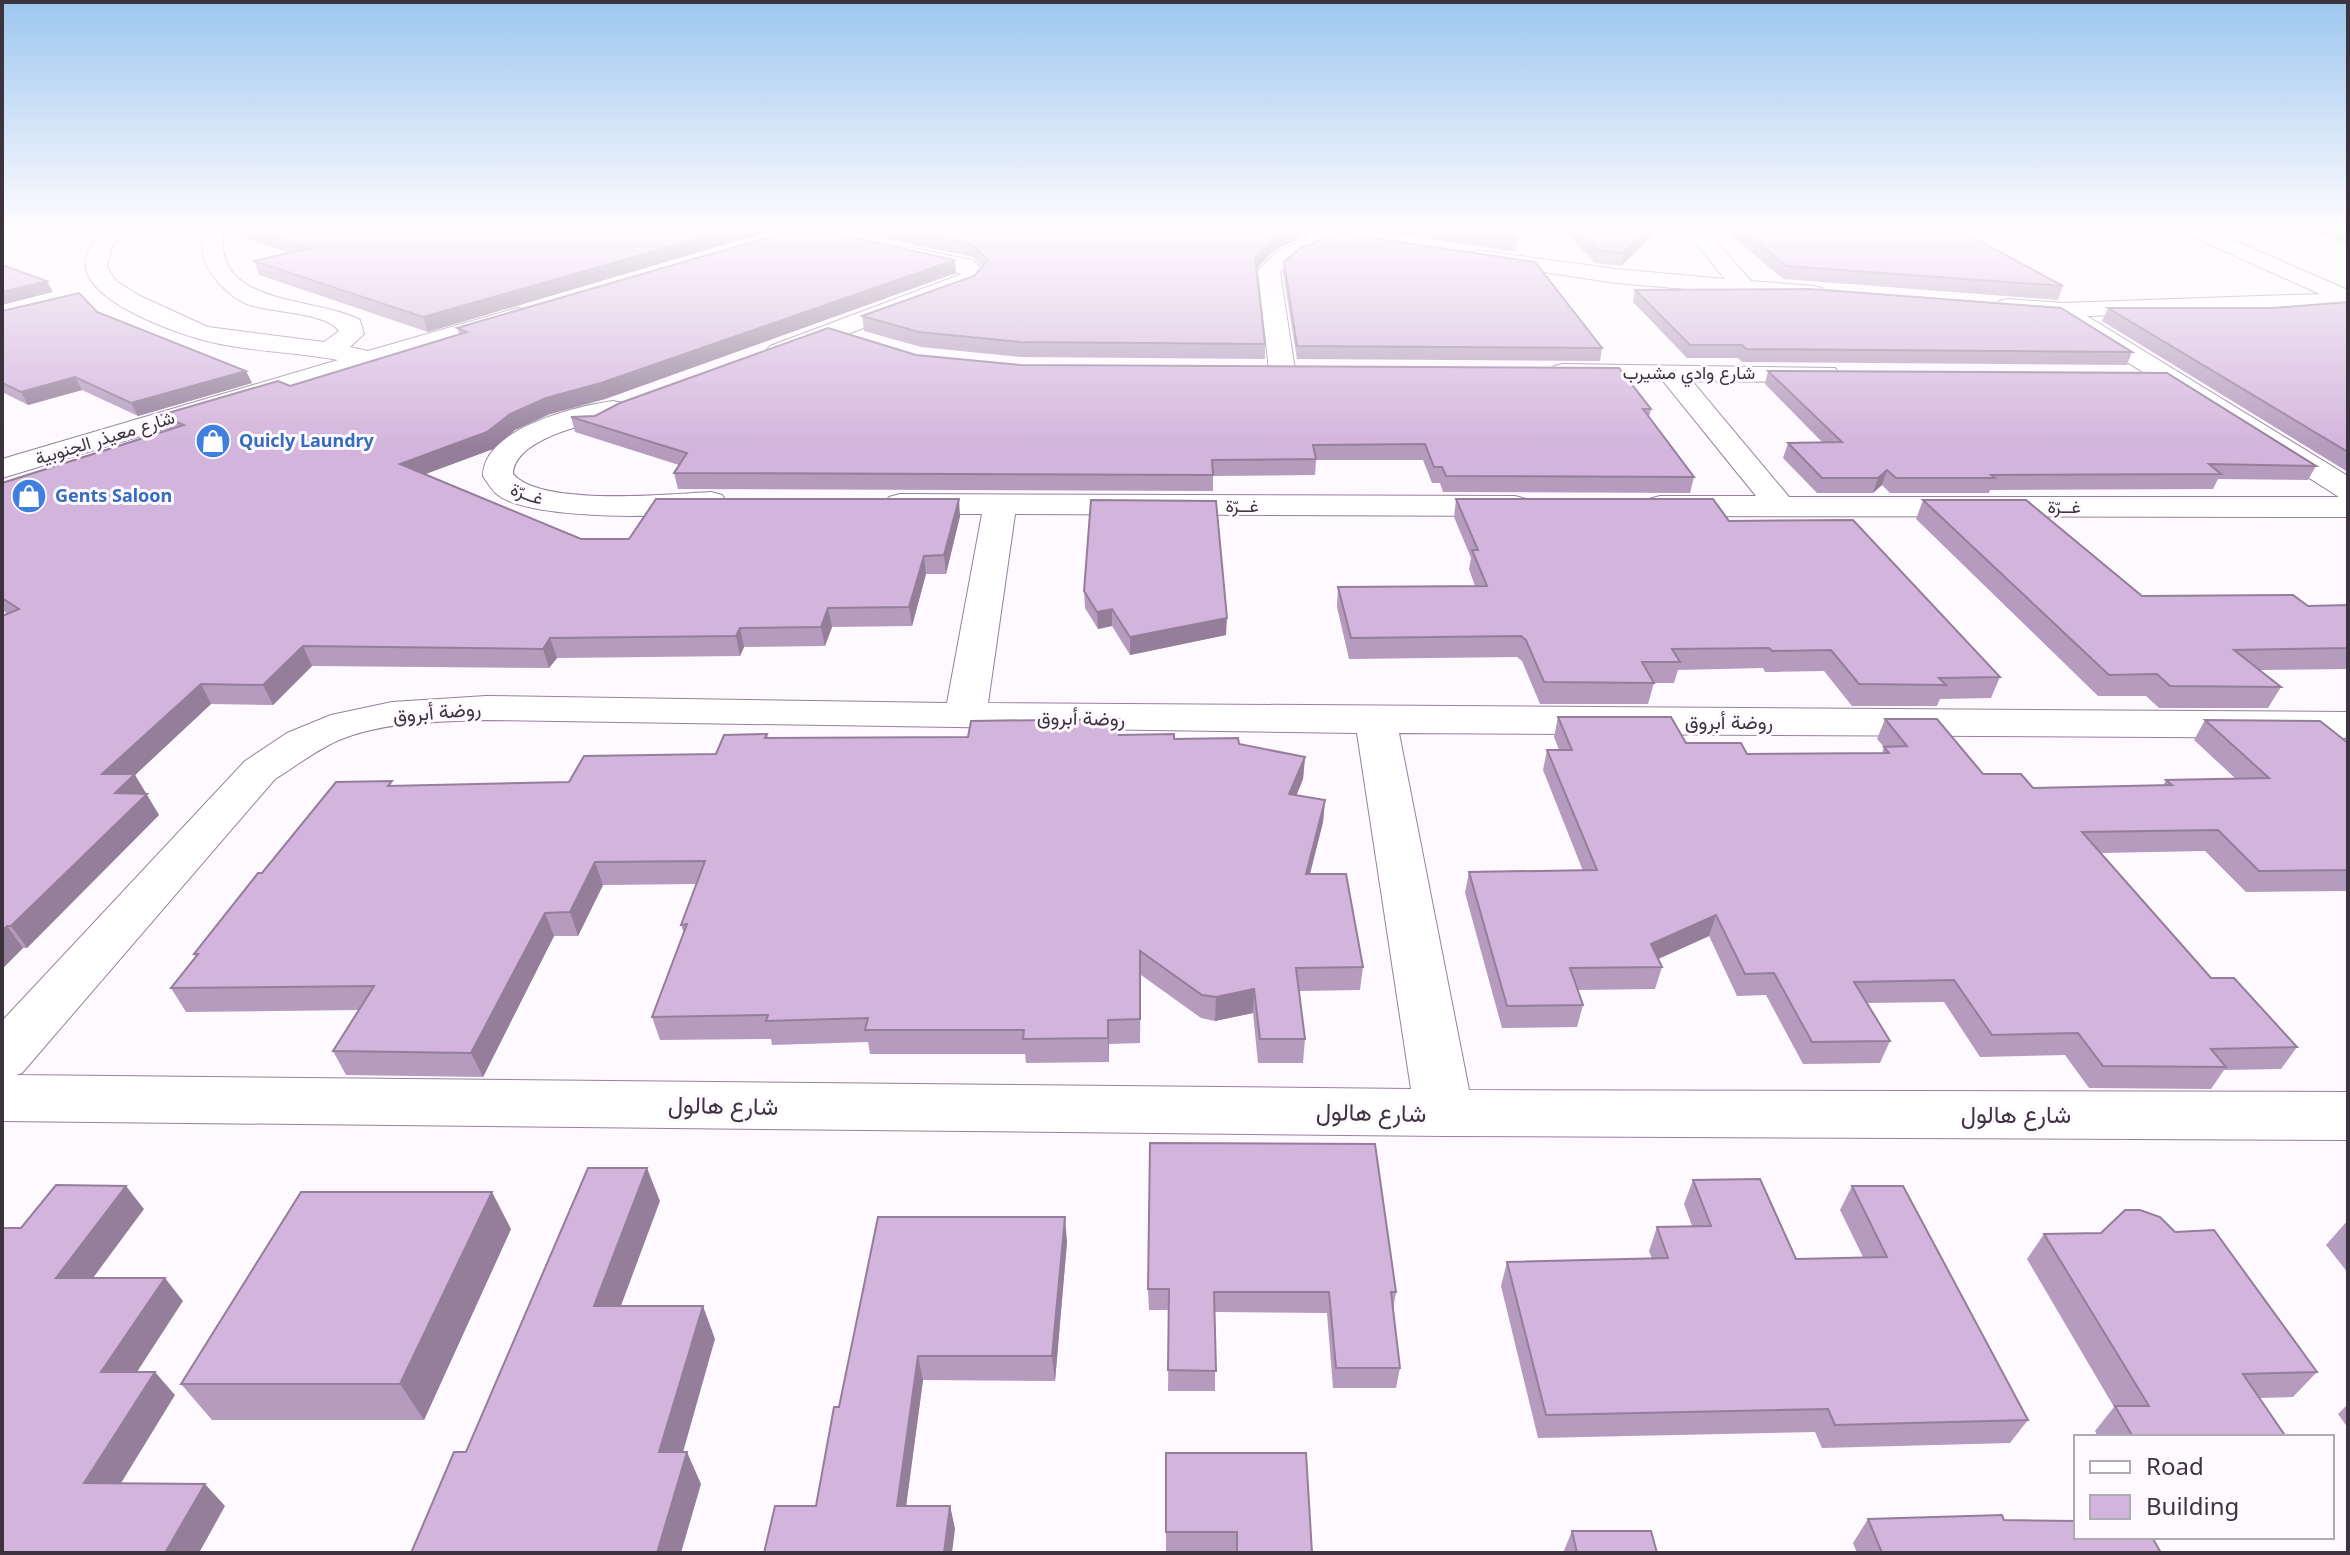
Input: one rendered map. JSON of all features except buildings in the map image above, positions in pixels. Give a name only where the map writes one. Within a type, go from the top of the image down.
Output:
[{"type":"street","points":[[136,303],[192,330],[369,359]]},
{"type":"street","points":[[266,303],[329,315],[351,325],[353,330],[348,339],[328,351]]},
{"type":"street","points":[[760,358],[911,303]]},
{"type":"street","points":[[1273,303],[1282,370]]},
{"type":"street","points":[[2027,303],[2063,310],[2256,303]]},
{"type":"street","name":"شارع معيذر الجنوبية","points":[[2,469],[535,310]]},
{"type":"street","points":[[2063,310],[2348,490]]},
{"type":"street","points":[[833,332],[876,345]]},
{"type":"street","points":[[1252,370],[1314,370]]},
{"type":"street","name":"شارع وادي مشيرب","points":[[1531,372],[1846,374]]},
{"type":"street","points":[[1671,373],[1780,506]]},
{"type":"street","points":[[2117,376],[2165,376]]},
{"type":"street","name":"غــرّة","points":[[642,399],[569,419],[527,439],[500,463],[497,472],[499,480],[514,493],[546,502],[604,505],[734,503]]},
{"type":"street","name":"غــرّة","points":[[613,409],[555,439],[546,448],[540,469],[549,481],[576,492],[656,502]]},
{"type":"street","name":"غــرّة","points":[[875,503],[1543,506]]},
{"type":"street","points":[[965,716],[1000,504]]},
{"type":"street","name":"غــرّة","points":[[1622,506],[2348,507]]},
{"type":"street","name":"روضة أبروق","points":[[2,1058],[260,770],[304,741],[350,724],[410,711],[486,708],[1376,721],[2348,725]]},
{"type":"street","name":"شارع هالول","points":[[1376,721],[1444,1113]]},
{"type":"street","name":"شارع هالول","points":[[2,1098],[1444,1113],[2348,1116]]},
{"type":"place","name":"Quicly Laundry","points":[[213,441]]},
{"type":"place","name":"Gents Saloon","points":[[29,496]]}]
